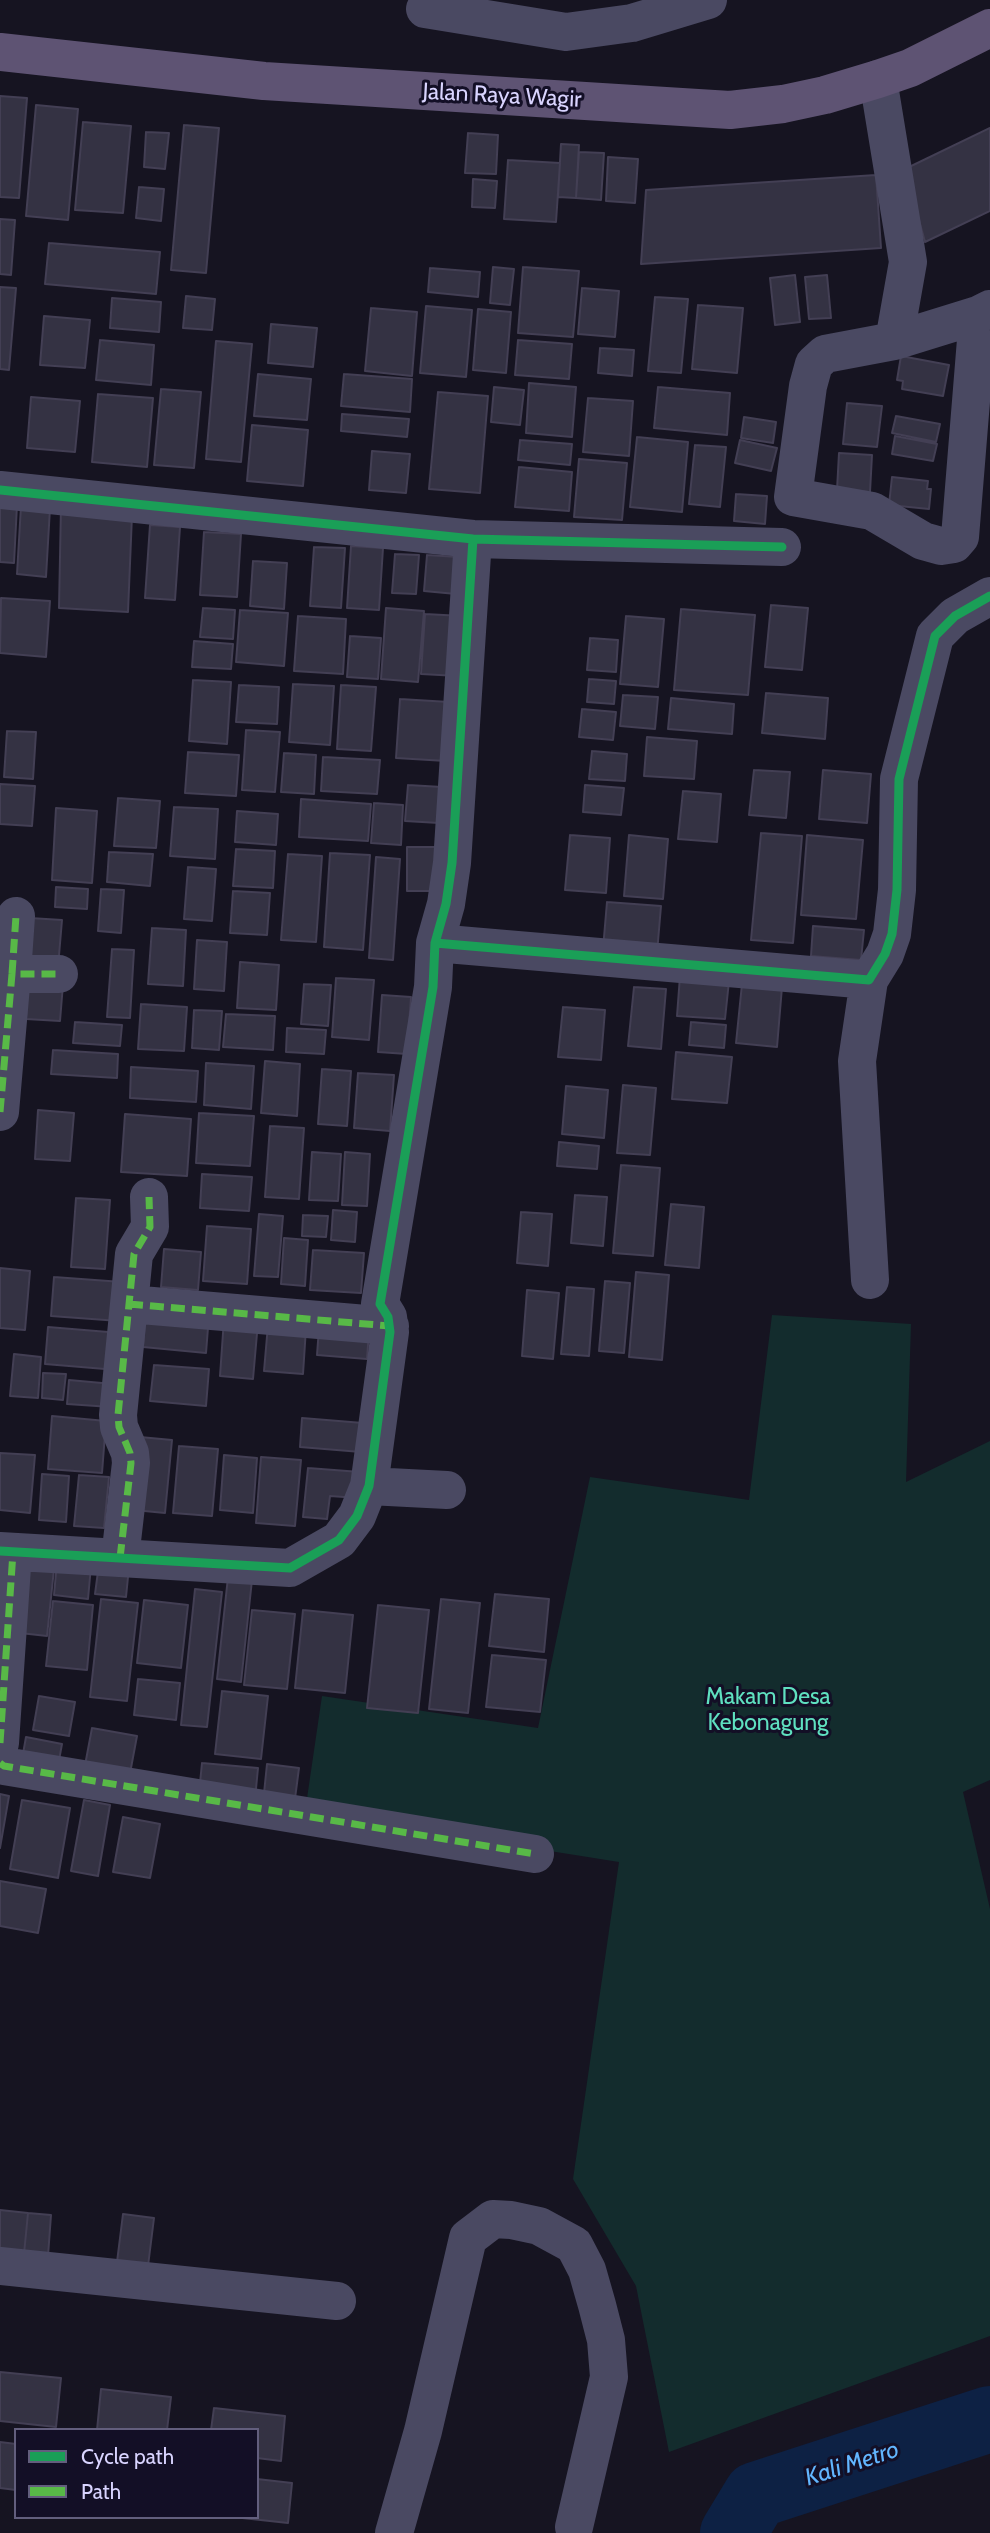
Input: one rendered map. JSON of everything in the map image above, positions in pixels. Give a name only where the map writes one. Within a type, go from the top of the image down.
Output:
[{"type":"main road","name":"Jalan Raya Wagir","points":[[0,52],[264,81],[730,110],[783,104],[878,79],[910,68],[990,28]]},
{"type":"street","points":[[425,9],[566,32],[632,23],[708,0]]},
{"type":"street","points":[[878,79],[908,262],[894,341]]},
{"type":"street","points":[[908,262],[971,317]]},
{"type":"street","points":[[971,317],[960,537],[954,544],[941,546],[923,541],[873,511],[793,497],[808,386],[814,364],[825,354],[894,341],[971,317]]},
{"type":"street","points":[[0,490],[473,539],[782,547]]},
{"type":"street","points":[[0,1743],[7,1551],[290,1568],[339,1540],[357,1516],[369,1486],[390,1326],[380,1304],[433,987],[435,943],[446,904],[452,863],[473,539]]},
{"type":"street","points":[[870,1280],[857,1061],[869,980],[885,954],[892,934],[897,890],[899,779],[935,636],[955,616],[990,596]]},
{"type":"street","points":[[0,1112],[16,916]]},
{"type":"street","points":[[435,943],[869,980]]},
{"type":"street","points":[[12,974],[60,974]]},
{"type":"street","points":[[120,1558],[131,1463],[118,1415],[134,1254],[150,1227],[149,1198]]},
{"type":"street","points":[[129,1304],[390,1326]]},
{"type":"street","points":[[369,1486],[447,1490]]},
{"type":"street","points":[[0,1763],[4,1766],[536,1854]]},
{"type":"street","points":[[394,2533],[424,2431],[468,2238],[493,2219],[539,2226],[573,2245],[587,2270],[597,2305],[606,2340],[610,2377],[574,2527]]},
{"type":"street","points":[[0,2266],[337,2301]]},
{"type":"green space","name":"Makam Desa Kebonagung","points":[[772,1315],[911,1324],[906,1482],[990,1441],[990,1780],[963,1792],[990,1909],[990,2336],[669,2452],[636,2286],[573,2179],[619,1862],[305,1812],[322,1696],[538,1728],[590,1477],[749,1500]]},
{"type":"building","points":[[0,96],[27,98],[19,198],[0,197]]},
{"type":"building","points":[[36,105],[78,109],[68,220],[26,216]]},
{"type":"building","points":[[83,122],[131,126],[123,213],[75,210]]},
{"type":"building","points":[[184,125],[219,128],[206,273],[171,270]]},
{"type":"building","points":[[990,128],[990,211],[925,242],[905,169]]},
{"type":"building","points":[[146,132],[169,133],[165,169],[144,167]]},
{"type":"building","points":[[468,133],[498,135],[496,174],[465,173]]},
{"type":"building","points":[[561,144],[579,145],[576,198],[558,197]]},
{"type":"building","points":[[579,152],[604,153],[601,200],[576,198]]},
{"type":"building","points":[[608,157],[638,159],[635,203],[606,201]]},
{"type":"building","points":[[508,160],[560,163],[556,222],[504,219]]},
{"type":"building","points":[[876,175],[881,248],[641,264],[646,190]]},
{"type":"building","points":[[473,179],[497,181],[495,208],[472,207]]},
{"type":"building","points":[[139,187],[164,189],[161,221],[136,218]]},
{"type":"building","points":[[0,219],[15,220],[11,275],[0,274]]},
{"type":"building","points":[[49,243],[160,252],[156,294],[45,284]]},
{"type":"building","points":[[493,267],[514,269],[510,305],[490,303]]},
{"type":"building","points":[[523,267],[579,271],[573,337],[518,333]]},
{"type":"building","points":[[430,268],[480,272],[478,297],[428,292]]},
{"type":"building","points":[[795,275],[800,322],[775,325],[770,278]]},
{"type":"building","points":[[827,275],[831,318],[809,319],[805,277]]},
{"type":"building","points":[[0,287],[16,288],[9,370],[0,369]]},
{"type":"building","points":[[582,288],[619,291],[615,337],[578,334]]},
{"type":"building","points":[[186,296],[215,299],[212,330],[183,328]]},
{"type":"building","points":[[655,297],[688,299],[681,373],[648,371]]},
{"type":"building","points":[[112,298],[161,302],[159,332],[110,328]]},
{"type":"building","points":[[698,305],[743,308],[737,373],[692,369]]},
{"type":"building","points":[[426,306],[472,310],[466,377],[420,373]]},
{"type":"building","points":[[371,308],[417,312],[412,376],[365,371]]},
{"type":"building","points":[[478,309],[511,312],[506,373],[473,370]]},
{"type":"building","points":[[44,316],[90,320],[85,368],[40,365]]},
{"type":"building","points":[[271,324],[317,328],[313,367],[268,363]]},
{"type":"building","points":[[100,340],[154,345],[151,385],[96,380]]},
{"type":"building","points":[[518,340],[572,344],[569,379],[515,375]]},
{"type":"building","points":[[216,341],[252,344],[241,462],[206,459]]},
{"type":"building","points":[[600,348],[634,350],[632,376],[598,373]]},
{"type":"building","points":[[901,356],[949,365],[943,396],[902,389],[903,381],[897,380]]},
{"type":"building","points":[[258,374],[311,379],[307,420],[254,416]]},
{"type":"building","points":[[344,374],[412,379],[410,412],[341,406]]},
{"type":"building","points":[[529,383],[576,387],[572,437],[526,433]]},
{"type":"building","points":[[494,387],[524,390],[520,425],[491,422]]},
{"type":"building","points":[[658,387],[730,393],[727,435],[654,428]]},
{"type":"building","points":[[161,389],[201,392],[194,468],[154,465]]},
{"type":"building","points":[[438,392],[488,396],[480,493],[429,489]]},
{"type":"building","points":[[98,394],[153,398],[147,467],[92,462]]},
{"type":"building","points":[[31,397],[80,401],[75,452],[27,448]]},
{"type":"building","points":[[588,398],[633,401],[629,456],[583,452]]},
{"type":"building","points":[[847,403],[882,406],[877,447],[843,444]]},
{"type":"building","points":[[342,414],[409,419],[407,437],[341,431]]},
{"type":"building","points":[[896,416],[940,424],[936,442],[892,433]]},
{"type":"building","points":[[744,417],[776,422],[773,443],[741,438]]},
{"type":"building","points":[[252,425],[308,430],[303,486],[247,481]]},
{"type":"building","points":[[895,436],[937,444],[933,461],[892,454]]},
{"type":"building","points":[[637,437],[688,442],[682,512],[630,507]]},
{"type":"building","points":[[520,440],[572,444],[570,465],[518,460]]},
{"type":"building","points":[[740,440],[777,448],[771,471],[735,463]]},
{"type":"building","points":[[695,445],[726,447],[720,507],[689,504]]},
{"type":"building","points":[[372,451],[410,454],[406,493],[369,490]]},
{"type":"building","points":[[839,453],[872,455],[870,492],[837,490]]},
{"type":"building","points":[[579,459],[627,463],[622,520],[574,517]]},
{"type":"building","points":[[519,467],[572,472],[569,511],[515,507]]},
{"type":"building","points":[[892,477],[928,481],[927,489],[931,489],[929,509],[889,505]]},
{"type":"building","points":[[736,494],[767,496],[765,524],[734,521]]},
{"type":"building","points":[[0,504],[17,505],[14,563],[0,562]]},
{"type":"building","points":[[21,506],[50,508],[46,577],[17,574]]},
{"type":"building","points":[[61,506],[132,515],[128,612],[59,608]]},
{"type":"building","points":[[150,525],[180,527],[175,600],[145,598]]},
{"type":"building","points":[[204,532],[241,534],[237,597],[200,595]]},
{"type":"building","points":[[351,546],[383,548],[379,610],[347,608]]},
{"type":"building","points":[[314,547],[345,548],[341,608],[310,606]]},
{"type":"building","points":[[395,554],[419,555],[416,594],[392,593]]},
{"type":"building","points":[[427,555],[458,557],[456,594],[424,591]]},
{"type":"building","points":[[253,561],[287,563],[284,609],[250,606]]},
{"type":"building","points":[[1,598],[50,601],[46,657],[0,653]]},
{"type":"building","points":[[771,605],[808,608],[802,670],[765,667]]},
{"type":"building","points":[[203,608],[235,610],[233,639],[200,637]]},
{"type":"building","points":[[386,608],[424,611],[418,682],[381,679]]},
{"type":"building","points":[[681,609],[755,615],[748,695],[674,690]]},
{"type":"building","points":[[240,610],[288,613],[284,666],[236,662]]},
{"type":"building","points":[[425,614],[462,616],[458,676],[421,674]]},
{"type":"building","points":[[298,616],[346,619],[343,674],[294,671]]},
{"type":"building","points":[[626,616],[664,619],[658,687],[620,684]]},
{"type":"building","points":[[350,636],[381,638],[378,679],[347,677]]},
{"type":"building","points":[[590,638],[618,640],[616,672],[587,670]]},
{"type":"building","points":[[194,641],[233,644],[231,669],[192,667]]},
{"type":"building","points":[[589,679],[616,681],[614,704],[587,702]]},
{"type":"building","points":[[193,680],[231,682],[227,744],[189,741]]},
{"type":"building","points":[[293,684],[334,686],[330,745],[289,742]]},
{"type":"building","points":[[239,685],[279,687],[277,724],[236,722]]},
{"type":"building","points":[[341,685],[376,687],[371,751],[337,749]]},
{"type":"building","points":[[766,693],[828,698],[825,739],[762,733]]},
{"type":"building","points":[[623,695],[658,697],[655,729],[620,726]]},
{"type":"building","points":[[671,698],[734,704],[732,734],[668,729]]},
{"type":"building","points":[[400,699],[449,702],[446,761],[396,758]]},
{"type":"building","points":[[582,709],[616,712],[613,740],[579,737]]},
{"type":"building","points":[[246,730],[280,732],[275,792],[242,790]]},
{"type":"building","points":[[7,731],[36,732],[33,779],[4,777]]},
{"type":"building","points":[[647,737],[697,741],[694,779],[644,776]]},
{"type":"building","points":[[592,751],[627,754],[625,781],[589,779]]},
{"type":"building","points":[[188,752],[239,755],[236,796],[185,793]]},
{"type":"building","points":[[284,753],[316,755],[314,794],[281,792]]},
{"type":"building","points":[[323,757],[380,760],[377,794],[321,791]]},
{"type":"building","points":[[754,770],[790,772],[786,818],[749,815]]},
{"type":"building","points":[[823,770],[871,774],[867,823],[819,819]]},
{"type":"building","points":[[0,784],[35,786],[32,826],[0,824]]},
{"type":"building","points":[[408,785],[442,787],[439,823],[405,821]]},
{"type":"building","points":[[585,785],[624,788],[621,815],[583,812]]},
{"type":"building","points":[[683,791],[721,794],[717,842],[678,839]]},
{"type":"building","points":[[118,798],[160,801],[156,848],[114,846]]},
{"type":"building","points":[[301,799],[371,804],[368,841],[299,837]]},
{"type":"building","points":[[374,803],[403,805],[401,845],[371,843]]},
{"type":"building","points":[[174,807],[218,809],[215,859],[170,856]]},
{"type":"building","points":[[56,808],[97,811],[92,883],[52,880]]},
{"type":"building","points":[[237,811],[278,814],[276,845],[235,842]]},
{"type":"building","points":[[761,833],[802,836],[793,943],[751,940]]},
{"type":"building","points":[[570,835],[610,838],[606,893],[565,890]]},
{"type":"building","points":[[629,835],[668,839],[663,899],[624,896]]},
{"type":"building","points":[[807,835],[863,840],[856,919],[801,915]]},
{"type":"building","points":[[407,847],[441,847],[441,891],[407,891]]},
{"type":"building","points":[[236,849],[275,851],[273,888],[233,886]]},
{"type":"building","points":[[109,852],[153,854],[150,886],[107,882]]},
{"type":"building","points":[[330,853],[370,855],[363,950],[324,947]]},
{"type":"building","points":[[288,854],[322,856],[316,942],[281,940]]},
{"type":"building","points":[[376,857],[400,859],[393,960],[369,958]]},
{"type":"building","points":[[188,867],[216,869],[212,921],[184,919]]},
{"type":"building","points":[[56,887],[88,889],[87,909],[55,907]]},
{"type":"building","points":[[101,889],[124,890],[121,933],[98,931]]},
{"type":"building","points":[[233,891],[270,893],[267,935],[230,933]]},
{"type":"building","points":[[607,902],[661,906],[657,953],[603,949]]},
{"type":"building","points":[[30,918],[62,920],[58,967],[26,965]]},
{"type":"building","points":[[813,926],[864,930],[861,960],[811,956]]},
{"type":"building","points":[[152,928],[186,930],[183,986],[148,984]]},
{"type":"building","points":[[197,940],[227,942],[224,991],[194,989]]},
{"type":"building","points":[[112,949],[134,950],[130,1018],[107,1017]]},
{"type":"building","points":[[240,962],[279,965],[276,1010],[237,1008]]},
{"type":"building","points":[[680,976],[729,981],[725,1019],[677,1016]]},
{"type":"building","points":[[336,978],[374,980],[369,1040],[332,1037]]},
{"type":"building","points":[[28,981],[63,984],[60,1021],[26,1019]]},
{"type":"building","points":[[304,984],[331,985],[328,1026],[301,1024]]},
{"type":"building","points":[[742,984],[782,987],[777,1047],[736,1043]]},
{"type":"building","points":[[634,987],[666,989],[661,1049],[628,1046]]},
{"type":"building","points":[[382,995],[411,997],[407,1054],[378,1052]]},
{"type":"building","points":[[141,1004],[187,1007],[184,1051],[138,1049]]},
{"type":"building","points":[[563,1007],[605,1010],[601,1060],[558,1057]]},
{"type":"building","points":[[194,1010],[222,1011],[219,1050],[192,1048]]},
{"type":"building","points":[[226,1014],[275,1016],[273,1050],[223,1047]]},
{"type":"building","points":[[75,1022],[122,1025],[120,1046],[73,1043]]},
{"type":"building","points":[[691,1022],[726,1025],[724,1048],[689,1045]]},
{"type":"building","points":[[287,1028],[326,1030],[324,1054],[286,1052]]},
{"type":"building","points":[[53,1050],[118,1054],[117,1078],[51,1074]]},
{"type":"building","points":[[676,1052],[732,1057],[727,1103],[672,1099]]},
{"type":"building","points":[[265,1061],[300,1064],[297,1116],[261,1113]]},
{"type":"building","points":[[206,1063],[254,1066],[251,1109],[204,1105]]},
{"type":"building","points":[[131,1067],[198,1071],[196,1102],[130,1098]]},
{"type":"building","points":[[322,1069],[351,1071],[347,1126],[318,1124]]},
{"type":"building","points":[[358,1073],[394,1075],[390,1131],[354,1128]]},
{"type":"building","points":[[623,1085],[656,1088],[650,1155],[617,1153]]},
{"type":"building","points":[[566,1086],[608,1090],[604,1138],[562,1134]]},
{"type":"building","points":[[38,1110],[74,1113],[70,1161],[35,1159]]},
{"type":"building","points":[[199,1113],[254,1116],[250,1166],[196,1163]]},
{"type":"building","points":[[125,1114],[191,1119],[187,1176],[121,1172]]},
{"type":"building","points":[[270,1126],[304,1128],[299,1199],[265,1197]]},
{"type":"building","points":[[559,1142],[599,1146],[597,1169],[557,1166]]},
{"type":"building","points":[[312,1152],[341,1154],[338,1201],[309,1200]]},
{"type":"building","points":[[345,1152],[370,1154],[367,1206],[342,1205]]},
{"type":"building","points":[[621,1165],[660,1168],[653,1256],[613,1253]]},
{"type":"building","points":[[202,1174],[252,1177],[249,1211],[200,1208]]},
{"type":"building","points":[[575,1195],[607,1197],[603,1246],[571,1243]]},
{"type":"building","points":[[76,1198],[110,1200],[105,1269],[71,1267]]},
{"type":"building","points":[[671,1204],[704,1207],[699,1268],[665,1265]]},
{"type":"building","points":[[333,1210],[357,1212],[355,1242],[331,1240]]},
{"type":"building","points":[[521,1212],[552,1214],[548,1266],[517,1263]]},
{"type":"building","points":[[259,1214],[283,1216],[278,1277],[254,1276]]},
{"type":"building","points":[[303,1215],[328,1216],[326,1237],[302,1236]]},
{"type":"building","points":[[207,1226],[251,1229],[247,1284],[203,1281]]},
{"type":"building","points":[[284,1238],[308,1240],[305,1286],[281,1284]]},
{"type":"building","points":[[164,1249],[201,1252],[198,1290],[161,1287]]},
{"type":"building","points":[[313,1250],[364,1253],[361,1293],[310,1290]]},
{"type":"building","points":[[0,1268],[30,1271],[25,1330],[0,1328]]},
{"type":"building","points":[[636,1272],[669,1275],[662,1360],[629,1357]]},
{"type":"building","points":[[54,1277],[122,1282],[119,1321],[51,1316]]},
{"type":"building","points":[[605,1281],[630,1283],[624,1353],[599,1351]]},
{"type":"building","points":[[567,1287],[594,1289],[589,1356],[561,1354]]},
{"type":"building","points":[[527,1290],[559,1293],[553,1359],[522,1356]]},
{"type":"building","points":[[146,1310],[209,1315],[206,1353],[143,1347]]},
{"type":"building","points":[[224,1319],[258,1322],[253,1379],[220,1376]]},
{"type":"building","points":[[268,1325],[306,1328],[303,1374],[264,1371]]},
{"type":"building","points":[[48,1327],[120,1333],[117,1370],[45,1364]]},
{"type":"building","points":[[319,1328],[369,1331],[367,1359],[317,1355]]},
{"type":"building","points":[[14,1354],[41,1357],[38,1398],[10,1396]]},
{"type":"building","points":[[154,1365],[209,1369],[206,1406],[150,1401]]},
{"type":"building","points":[[43,1373],[66,1374],[63,1400],[42,1398]]},
{"type":"building","points":[[69,1380],[113,1384],[111,1407],[67,1404]]},
{"type":"building","points":[[52,1416],[106,1421],[102,1473],[48,1469]]},
{"type":"building","points":[[302,1418],[363,1423],[361,1452],[300,1447]]},
{"type":"building","points":[[140,1437],[172,1440],[165,1513],[134,1510]]},
{"type":"building","points":[[179,1446],[218,1449],[212,1516],[173,1513]]},
{"type":"building","points":[[0,1453],[35,1455],[30,1513],[0,1510]]},
{"type":"building","points":[[224,1455],[257,1458],[253,1513],[220,1510]]},
{"type":"building","points":[[261,1457],[301,1460],[295,1526],[256,1523]]},
{"type":"building","points":[[308,1468],[360,1472],[358,1498],[330,1496],[327,1519],[303,1517]]},
{"type":"building","points":[[42,1474],[69,1476],[66,1522],[39,1520]]},
{"type":"building","points":[[79,1475],[109,1477],[104,1528],[74,1526]]},
{"type":"building","points":[[57,1562],[91,1566],[88,1599],[54,1595]]},
{"type":"building","points":[[99,1564],[129,1567],[126,1597],[95,1594]]},
{"type":"building","points":[[18,1565],[54,1569],[47,1636],[11,1632]]},
{"type":"building","points":[[228,1577],[252,1580],[241,1682],[217,1679]]},
{"type":"building","points":[[195,1589],[222,1592],[207,1727],[181,1725]]},
{"type":"building","points":[[495,1594],[549,1599],[544,1652],[489,1646]]},
{"type":"building","points":[[101,1599],[138,1603],[127,1701],[90,1697]]},
{"type":"building","points":[[441,1599],[480,1603],[468,1713],[429,1709]]},
{"type":"building","points":[[144,1600],[188,1605],[181,1668],[137,1663]]},
{"type":"building","points":[[53,1601],[93,1605],[87,1670],[46,1666]]},
{"type":"building","points":[[378,1605],[429,1610],[418,1713],[367,1708]]},
{"type":"building","points":[[252,1610],[295,1614],[287,1689],[244,1685]]},
{"type":"building","points":[[303,1610],[353,1615],[345,1693],[295,1688]]},
{"type":"building","points":[[492,1655],[546,1660],[540,1712],[486,1707]]},
{"type":"building","points":[[138,1679],[180,1683],[176,1720],[134,1715]]},
{"type":"building","points":[[222,1691],[268,1696],[261,1759],[215,1754]]},
{"type":"building","points":[[39,1696],[75,1702],[69,1736],[33,1730]]},
{"type":"building","points":[[92,1728],[137,1736],[128,1784],[83,1776]]},
{"type":"building","points":[[26,1737],[62,1744],[57,1771],[21,1765]]},
{"type":"building","points":[[202,1763],[258,1768],[255,1799],[199,1793]]},
{"type":"building","points":[[267,1764],[299,1768],[294,1806],[263,1803]]},
{"type":"building","points":[[0,1794],[9,1796],[0,1848]]},
{"type":"building","points":[[22,1800],[70,1808],[58,1878],[10,1869]]},
{"type":"building","points":[[84,1800],[110,1805],[98,1876],[71,1871]]},
{"type":"building","points":[[123,1817],[160,1824],[150,1878],[113,1872]]},
{"type":"building","points":[[0,1881],[46,1889],[38,1933],[0,1926]]},
{"type":"building","points":[[0,2210],[28,2213],[24,2254],[0,2252]]},
{"type":"building","points":[[28,2213],[51,2215],[48,2256],[24,2254]]},
{"type":"building","points":[[123,2214],[154,2218],[148,2266],[117,2262]]},
{"type":"building","points":[[0,2372],[61,2378],[56,2427],[0,2421]]},
{"type":"building","points":[[101,2389],[171,2397],[167,2428],[97,2428]]},
{"type":"building","points":[[214,2408],[285,2416],[281,2461],[259,2458],[259,2428],[211,2428]]},
{"type":"building","points":[[0,2442],[14,2444],[14,2490],[0,2488]]},
{"type":"building","points":[[259,2479],[292,2483],[288,2523],[251,2519],[259,2519]]},
{"type":"waterway","name":"Kali Metro","points":[[733,2533],[756,2495],[990,2419]]},
{"type":"marked path","points":[[12,974],[16,916]]},
{"type":"marked path","points":[[0,1112],[12,974],[59,974]]},
{"type":"marked path","points":[[120,1558],[131,1463],[130,1453],[119,1427],[118,1415],[134,1254],[150,1227],[149,1197]]},
{"type":"marked path","points":[[129,1304],[390,1326]]},
{"type":"marked path","points":[[0,1743],[13,1552]]},
{"type":"marked path","points":[[0,1763],[4,1766],[535,1854]]},
{"type":"cycle path","points":[[0,490],[473,539],[782,547]]},
{"type":"cycle path","points":[[0,1551],[290,1568],[339,1540],[357,1516],[369,1486],[390,1332],[388,1317],[380,1304],[433,987],[435,943],[446,904],[452,863],[473,539]]},
{"type":"cycle path","points":[[435,943],[869,980],[885,954],[892,934],[897,890],[899,779],[935,636],[955,616],[990,596]]}]
